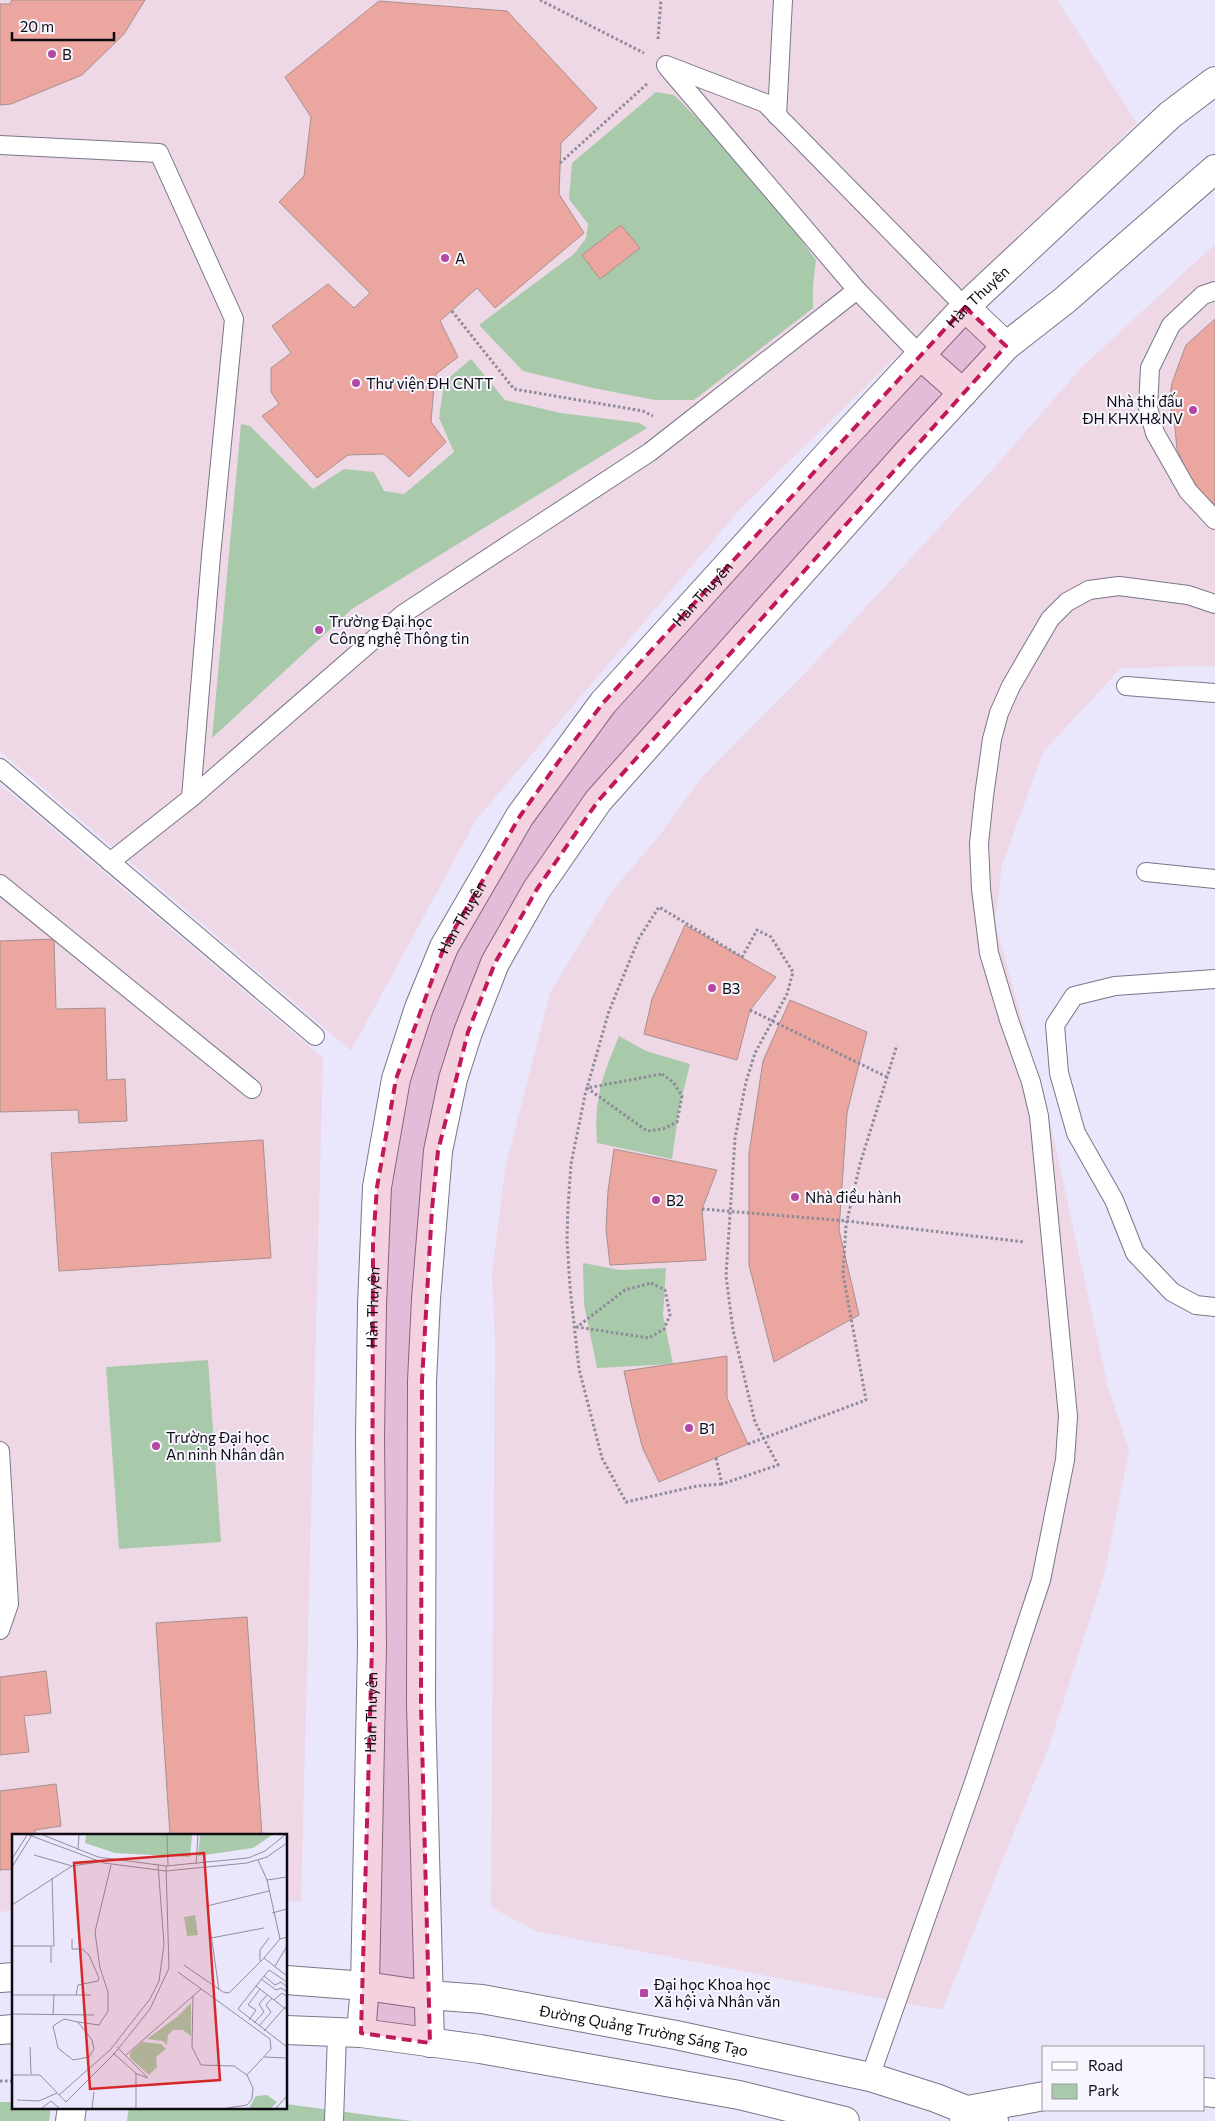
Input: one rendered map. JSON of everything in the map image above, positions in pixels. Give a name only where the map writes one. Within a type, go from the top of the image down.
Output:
[{"type":"street","name":"Hàn Thuyên","points":[[349,2033],[365,1986],[372,1646],[370,1437],[373,1243],[377,1187],[396,1079],[419,1008],[444,947],[520,816],[603,703],[832,450],[965,307],[1170,115],[1215,81]]},
{"type":"street","points":[[430,2042],[421,1704],[422,1381],[431,1218],[438,1151],[454,1080],[468,1032],[495,963],[537,889],[598,801],[962,393],[1006,346],[1065,300],[1215,169]]},
{"type":"street","points":[[965,307],[1006,346]]},
{"type":"street","points":[[921,356],[962,393]]},
{"type":"street","name":"Đường Quảng Trường Sáng Tạo","points":[[288,1980],[365,1986],[428,1995],[482,1999],[676,2035],[870,2077],[936,2098],[966,2116],[994,2121]]},
{"type":"street","points":[[288,2030],[349,2033],[430,2042],[547,2060],[739,2096],[845,2121]]},
{"type":"street","points":[[966,2116],[1042,2097]]},
{"type":"street","points":[[70,2121],[72,2108]]},
{"type":"lane","points":[[777,116],[783,0]]},
{"type":"lane","points":[[662,63],[765,104],[965,307]]},
{"type":"lane","points":[[662,63],[857,290],[921,356]]},
{"type":"lane","points":[[0,145],[159,153],[234,319],[211,556],[191,798]]},
{"type":"lane","points":[[110,862],[191,798],[403,614],[641,457],[857,290]]},
{"type":"lane","points":[[1215,291],[1203,295],[1171,325],[1150,368],[1148,408],[1155,433],[1188,491],[1215,520]]},
{"type":"lane","points":[[870,2077],[974,1782],[1041,1580],[1065,1460],[1068,1416],[1039,1116],[1031,1082],[1009,1020],[989,953],[981,890],[979,844],[992,738],[999,713],[1011,686],[1050,620],[1067,602],[1089,590],[1119,586],[1188,595],[1215,604]]},
{"type":"lane","points":[[1126,686],[1215,693]]},
{"type":"lane","points":[[0,768],[314,1036]]},
{"type":"lane","points":[[1146,872],[1215,879]]},
{"type":"lane","points":[[0,884],[252,1089]]},
{"type":"lane","points":[[1215,978],[1116,986],[1074,996],[1055,1025],[1059,1073],[1076,1133],[1114,1200],[1134,1253],[1172,1292],[1196,1305],[1215,1307]]},
{"type":"lane","points":[[0,1451],[9,1604],[0,1630]]},
{"type":"lane","points":[[334,2121],[349,2033]]},
{"type":"path","points":[[540,0],[662,63]]},
{"type":"path","points":[[560,163],[662,63],[661,0]]},
{"type":"path","points":[[452,311],[514,389],[643,411],[678,430]]},
{"type":"path","points":[[659,908],[742,956],[757,930],[771,937],[793,972],[787,994],[772,1021],[755,1053],[746,1082],[735,1138],[726,1276],[733,1330],[755,1422],[778,1465],[722,1484],[697,1486],[626,1502],[602,1458],[579,1369],[567,1240],[571,1164],[587,1088],[612,1002],[639,938],[659,908]]},
{"type":"path","points":[[750,1010],[887,1077]]},
{"type":"path","points":[[748,1444],[866,1400],[843,1274],[847,1221],[860,1164],[897,1045]]},
{"type":"path","points":[[662,1074],[673,1082],[682,1096],[677,1122],[663,1130],[647,1131],[587,1088],[662,1074]]},
{"type":"path","points":[[702,1209],[847,1221],[1052,1245]]},
{"type":"path","points":[[651,1283],[665,1290],[670,1315],[664,1329],[649,1338],[576,1327],[625,1290],[651,1283]]},
{"type":"path","points":[[716,1458],[722,1484]]},
{"type":"highlighted area","points":[[965,307],[1006,346],[598,801],[537,889],[495,963],[468,1032],[438,1151],[432,1209],[422,1381],[421,1704],[430,2043],[361,2033],[372,1646],[373,1243],[377,1187],[396,1079],[444,947],[520,816],[559,761],[603,703]]},
{"type":"shaded area","name":"Trường Đại học Công nghệ Thông tin","points":[[0,0],[1057,0],[1137,123],[741,508],[476,820],[351,1051],[0,751]]},
{"type":"shaded area","points":[[1215,244],[1215,666],[1121,668],[1043,752],[1002,865],[995,922],[1049,1117],[1108,1387],[1129,1450],[1105,1572],[1049,1746],[942,2010],[536,1931],[491,1907],[495,1345],[492,1273],[505,1169],[550,993],[612,891],[660,835],[701,778],[808,670],[994,468],[1081,368]]},
{"type":"shaded area","name":"Trường Đại học An ninh Nhân dân","points":[[0,784],[323,1058],[301,1901],[288,1901],[288,1834],[12,1834],[12,1910],[0,1912]]},
{"type":"green space","points":[[656,92],[674,95],[740,162],[816,260],[813,308],[694,400],[655,400],[593,388],[523,371],[479,325],[574,254],[586,238],[588,224],[569,199],[572,163]]},
{"type":"green space","points":[[471,359],[505,400],[561,413],[640,423],[647,428],[352,609],[212,738],[241,424],[250,426],[313,489],[344,469],[374,472],[384,491],[404,494],[454,452],[439,418],[444,382]]},
{"type":"green space","points":[[619,1036],[646,1051],[690,1064],[679,1109],[672,1159],[597,1143],[596,1127],[600,1088]]},
{"type":"green space","points":[[583,1263],[620,1270],[666,1268],[663,1315],[673,1364],[597,1368],[584,1304]]},
{"type":"green space","points":[[208,1360],[221,1542],[119,1549],[106,1367]]},
{"type":"green space","points":[[0,2102],[12,2102],[12,2108],[51,2108],[49,2121],[0,2121]]},
{"type":"green space","points":[[288,2104],[412,2121],[127,2121],[129,2108],[288,2108]]},
{"type":"building","name":"B","points":[[12,0],[145,0],[124,34],[82,75],[11,104],[0,105],[0,4],[10,4]]},
{"type":"building","name":"A","points":[[379,1],[507,11],[597,108],[561,143],[559,194],[584,233],[495,308],[477,288],[440,321],[458,357],[436,374],[434,386],[431,422],[446,442],[409,477],[384,454],[348,455],[317,478],[262,416],[279,404],[271,392],[271,368],[291,353],[272,326],[328,284],[354,308],[370,293],[279,202],[304,176],[311,117],[285,77]]},
{"type":"building","points":[[621,225],[640,248],[600,279],[582,255]]},
{"type":"building","name":"Nhà thi đấu ĐH KHXH&NV","points":[[1215,319],[1215,505],[1203,494],[1188,475],[1177,449],[1174,418],[1169,403],[1172,383],[1186,345]]},
{"type":"building","name":"B3","points":[[685,925],[776,977],[750,1010],[737,1060],[644,1034],[652,999]]},
{"type":"building","points":[[54,939],[56,1009],[105,1008],[107,1080],[125,1079],[127,1121],[79,1123],[78,1110],[0,1112],[0,941]]},
{"type":"building","name":"Nhà điều hành","points":[[790,1000],[867,1032],[847,1113],[839,1230],[859,1315],[774,1362],[749,1265],[749,1153],[763,1061]]},
{"type":"building","points":[[263,1140],[271,1258],[59,1271],[51,1153]]},
{"type":"building","name":"B2","points":[[614,1149],[717,1170],[702,1209],[706,1260],[610,1265],[606,1229],[608,1191]]},
{"type":"building","name":"B1","points":[[727,1356],[727,1398],[748,1444],[659,1482],[643,1449],[624,1371]]},
{"type":"building","points":[[247,1617],[262,1834],[170,1834],[156,1623]]},
{"type":"building","points":[[46,1671],[51,1713],[24,1716],[29,1752],[0,1755],[0,1677]]},
{"type":"building","points":[[56,1784],[61,1826],[35,1830],[35,1834],[12,1834],[12,1869],[0,1870],[0,1791]]},
{"type":"place","name":"B","points":[[52,54]]},
{"type":"place","name":"A","points":[[445,258]]},
{"type":"place","name":"Thư viện ĐH CNTT","points":[[356,383]]},
{"type":"place","name":"Nhà thi đấu ĐH KHXH&NV","points":[[1193,410]]},
{"type":"place","name":"Trường Đại học Công nghệ Thông tin","points":[[319,630]]},
{"type":"place","name":"B3","points":[[712,988]]},
{"type":"place","name":"Nhà điều hành","points":[[795,1197]]},
{"type":"place","name":"B2","points":[[656,1200]]},
{"type":"place","name":"B1","points":[[689,1428]]},
{"type":"place","name":"Trường Đại học An ninh Nhân dân","points":[[156,1446]]},
{"type":"place","name":"Đại học Khoa học Xã hội và Nhân văn","points":[[644,1993]]}]
